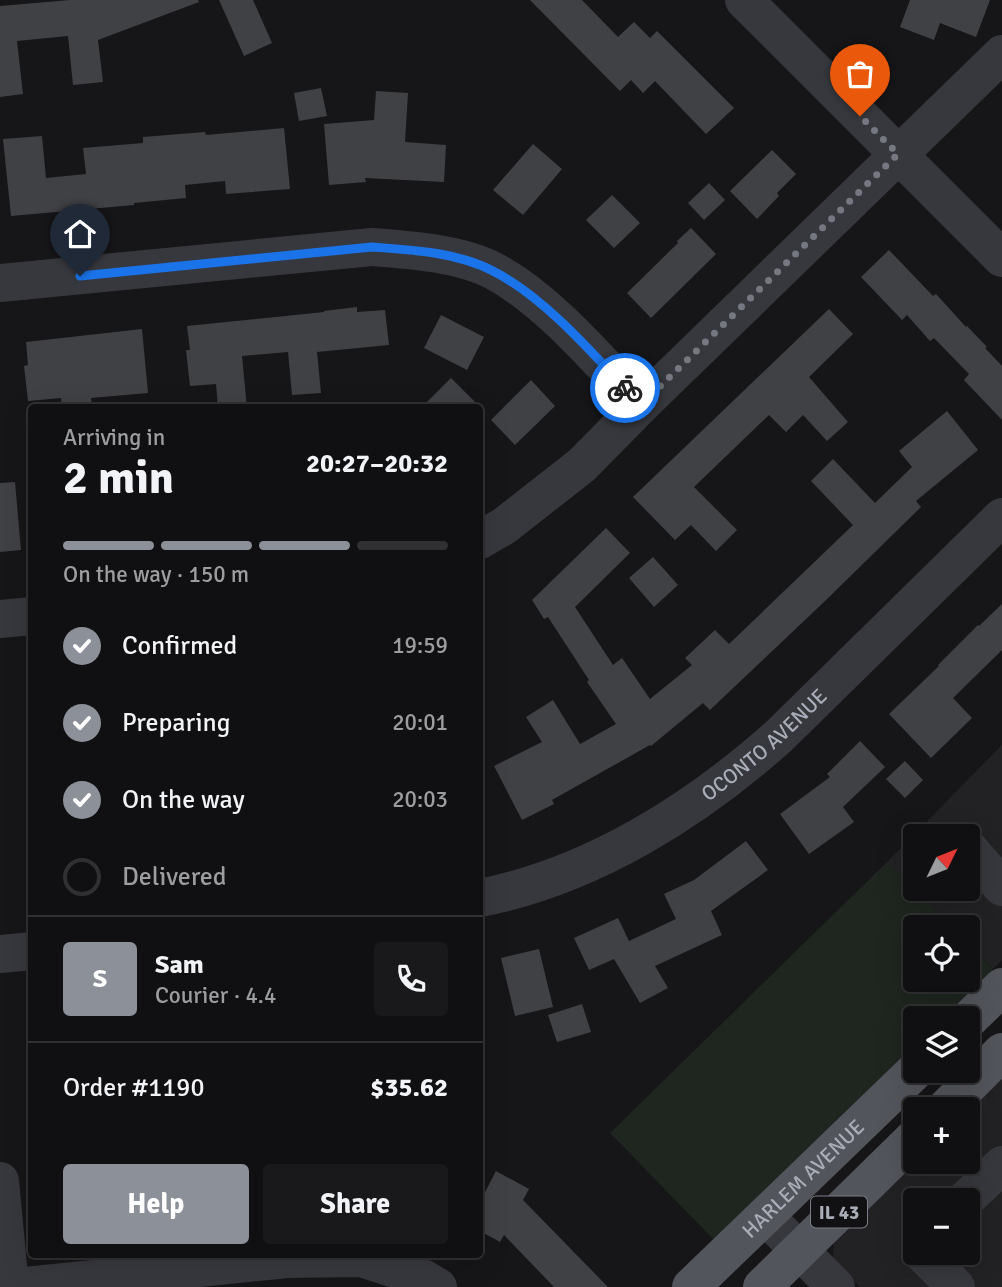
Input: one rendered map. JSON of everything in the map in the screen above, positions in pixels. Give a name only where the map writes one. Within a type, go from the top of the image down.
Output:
[{"type":"main road","points":[[980,1008],[1002,987]]},
{"type":"main road","points":[[957,1097],[1002,1052]]},
{"type":"main road","name":"HARLEM AVENUE","points":[[691,1287],[903,1083]]},
{"type":"main road","name":"IL 43","points":[[762,1287],[903,1149]]},
{"type":"street","points":[[744,0],[1002,258]]},
{"type":"street","points":[[483,538],[504,526],[582,465],[1002,54]]},
{"type":"street","points":[[0,283],[372,247],[416,250],[457,258],[492,270],[526,292],[577,337],[641,405]]},
{"type":"street","name":"OCONTO AVENUE","points":[[483,897],[503,894],[550,878],[625,845],[716,788],[779,736],[1002,517]]},
{"type":"street","points":[[0,620],[28,616]]},
{"type":"street","points":[[980,862],[1002,887]]},
{"type":"street","points":[[0,954],[28,951]]},
{"type":"street","points":[[978,1188],[1002,1165]]},
{"type":"street","points":[[0,1181],[10,1287]]},
{"type":"street","points":[[765,1216],[835,1287]]},
{"type":"street","points":[[16,1287],[287,1259],[362,1258],[423,1278],[438,1287]]},
{"type":"street","points":[[934,1265],[956,1287]]},
{"type":"shaded area","points":[[1002,745],[1002,960],[993,969],[980,955],[980,915],[941,915],[928,901],[980,901],[980,824],[924,824]]},
{"type":"shaded area","points":[[903,846],[903,876],[888,861]]},
{"type":"shaded area","points":[[888,861],[903,876],[903,901],[927,901],[941,915],[903,915],[903,992],[969,992],[954,1006],[903,1006],[903,1057],[715,1241],[610,1133]]},
{"type":"shaded area","points":[[980,955],[993,969],[980,981]]},
{"type":"shaded area","points":[[1002,1069],[1002,1287],[860,1287],[833,1261],[834,1237],[903,1173],[980,1174],[979,1097]]},
{"type":"building","points":[[70,0],[199,2],[98,40],[103,82],[73,85],[68,36],[17,41],[23,94],[0,97],[0,6]]},
{"type":"building","points":[[219,0],[253,0],[272,43],[244,56]]},
{"type":"building","points":[[530,0],[582,0],[618,37],[634,22],[650,38],[657,31],[734,108],[706,134],[655,81],[643,93],[631,80],[620,91]]},
{"type":"building","points":[[910,0],[990,0],[976,37],[940,23],[934,40],[900,27]]},
{"type":"building","points":[[321,88],[327,116],[299,121],[294,93]]},
{"type":"building","points":[[376,91],[408,93],[405,142],[446,145],[444,182],[365,178],[366,182],[329,185],[324,124],[374,120]]},
{"type":"building","points":[[284,128],[290,189],[226,194],[225,181],[185,185],[186,198],[11,216],[3,139],[42,136],[46,178],[86,174],[83,148],[143,143],[143,137]]},
{"type":"building","points":[[533,144],[562,169],[523,215],[493,190]]},
{"type":"building","points":[[772,150],[796,174],[757,219],[730,191]]},
{"type":"building","points":[[709,183],[725,200],[704,220],[688,203]]},
{"type":"building","points":[[612,195],[640,223],[614,248],[586,220]]},
{"type":"building","points":[[691,228],[716,254],[651,318],[627,293]]},
{"type":"building","points":[[889,250],[933,296],[936,294],[1002,366],[1002,420],[964,380],[969,374],[934,338],[930,341],[907,315],[902,320],[861,277]]},
{"type":"building","points":[[357,307],[357,312],[385,310],[389,345],[317,352],[321,393],[292,395],[288,352],[242,356],[247,404],[218,404],[216,384],[190,386],[186,350],[190,350],[187,326]]},
{"type":"building","points":[[829,309],[853,334],[809,377],[848,422],[827,441],[803,415],[786,432],[769,415],[694,487],[737,530],[716,551],[691,525],[675,540],[633,497]]},
{"type":"building","points":[[441,315],[484,337],[467,370],[424,348]]},
{"type":"building","points":[[142,329],[148,393],[91,398],[92,404],[62,404],[61,398],[28,401],[24,366],[28,365],[26,342]]},
{"type":"building","points":[[451,378],[477,404],[425,404]]},
{"type":"building","points":[[531,380],[555,406],[515,445],[491,420]]},
{"type":"building","points":[[947,411],[978,450],[916,501],[921,507],[824,602],[710,710],[703,703],[651,746],[552,800],[554,804],[522,820],[494,766],[542,742],[526,717],[553,700],[580,744],[616,724],[548,617],[544,619],[532,600],[606,528],[630,553],[575,607],[613,665],[622,658],[650,699],[692,665],[685,658],[715,630],[729,644],[853,525],[811,481],[833,459],[875,503],[912,467],[899,451]]},
{"type":"building","points":[[15,482],[21,550],[0,552],[0,483]]},
{"type":"building","points":[[653,557],[678,585],[654,607],[629,578]]},
{"type":"building","points":[[1002,604],[1002,650],[953,698],[972,718],[931,758],[889,714]]},
{"type":"building","points":[[860,741],[885,767],[843,807],[854,822],[809,854],[780,814],[830,777],[827,774]]},
{"type":"building","points":[[905,761],[923,780],[905,798],[886,779]]},
{"type":"building","points":[[746,841],[768,870],[711,911],[722,935],[655,966],[668,988],[640,1003],[614,959],[589,970],[574,938],[618,918],[629,941],[676,919],[664,894],[694,880]]},
{"type":"building","points":[[539,949],[553,1007],[515,1016],[501,958]]},
{"type":"building","points":[[582,1004],[591,1032],[557,1042],[548,1015]]},
{"type":"building","points":[[496,1171],[529,1189],[523,1200],[608,1287],[554,1287],[504,1235],[500,1242],[483,1233],[483,1196]]},
{"type":"way so far","points":[[625,388],[641,405],[898,154],[860,116]]},
{"type":"route","points":[[80,276],[372,247],[416,250],[457,258],[492,270],[526,292],[577,337],[625,388]]}]
